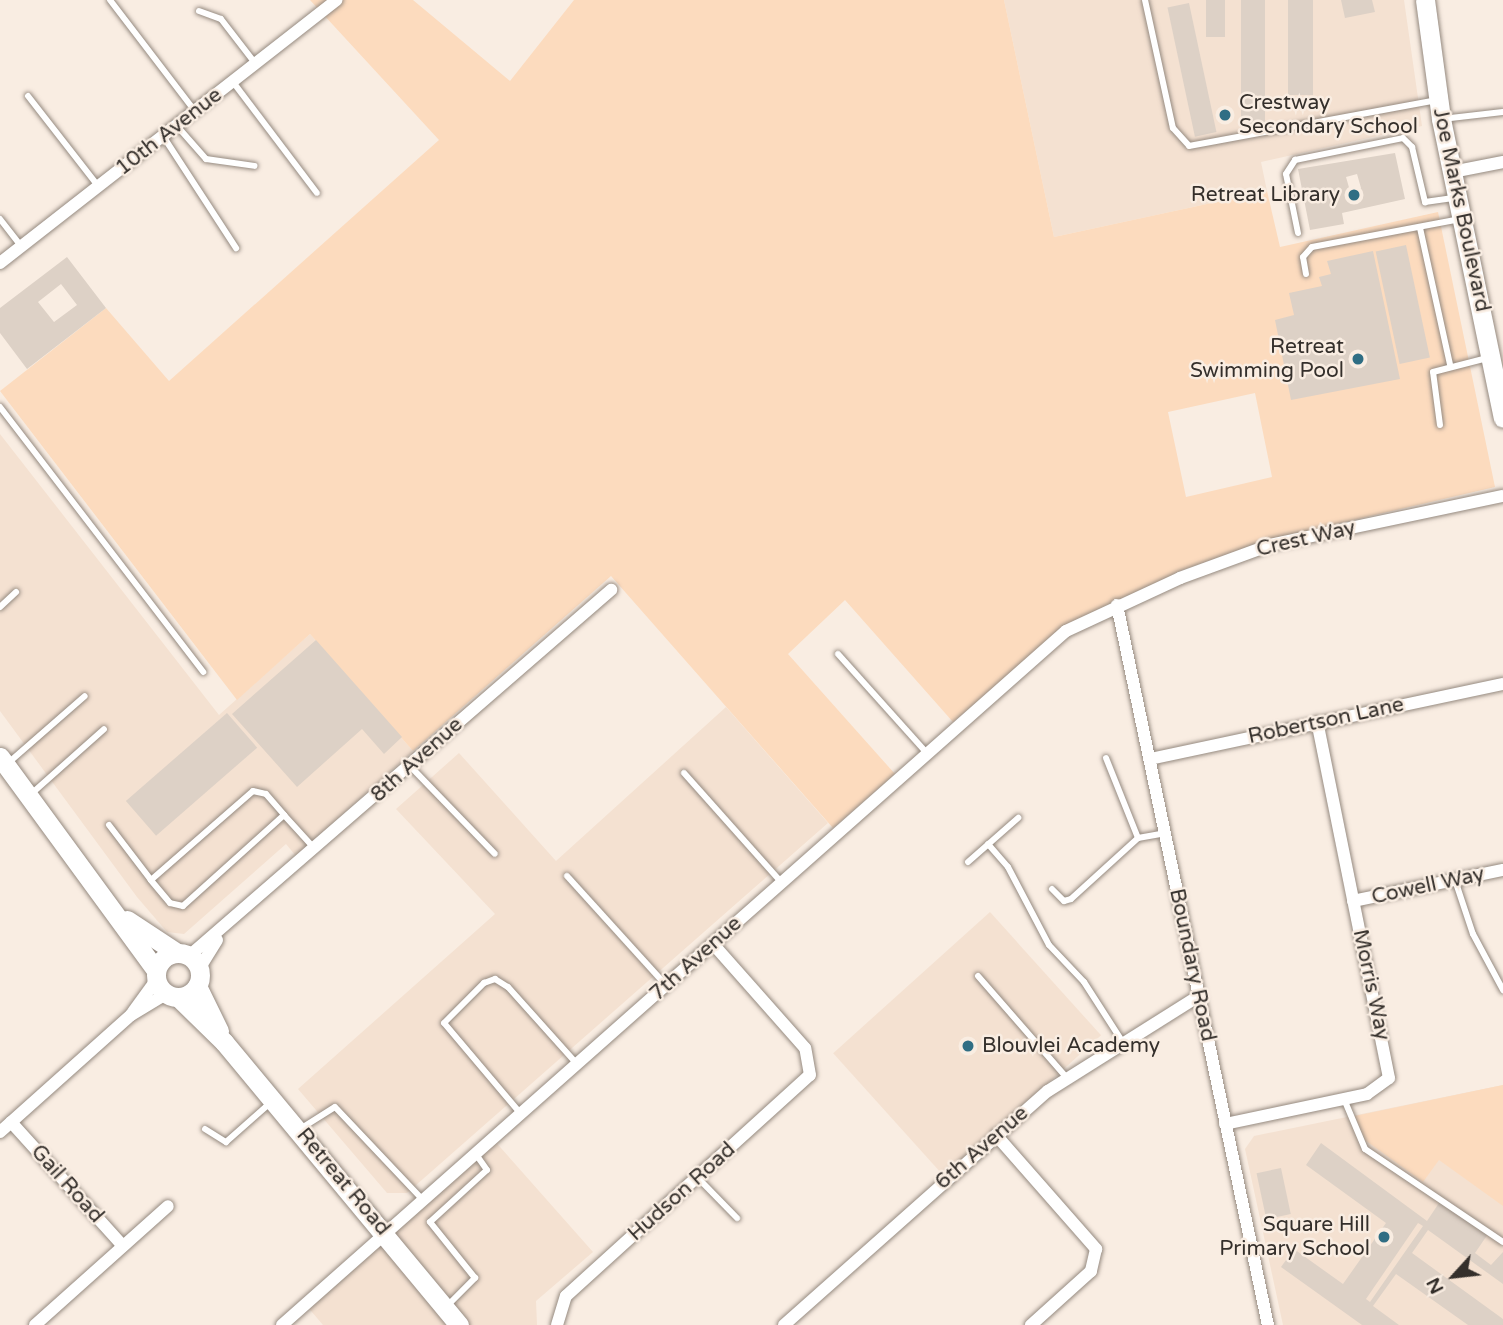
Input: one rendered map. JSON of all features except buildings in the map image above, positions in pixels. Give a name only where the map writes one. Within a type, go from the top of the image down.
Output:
[{"type":"main road","name":"Joe Marks Boulevard","points":[[1425,0],[1451,173],[1503,416]]},
{"type":"main road","name":"Retreat Road","points":[[3,761],[113,908],[164,986],[224,1042],[447,1306],[459,1325]]},
{"type":"main road","name":"Retreat Road","points":[[113,908],[191,966],[224,1042]]},
{"type":"main road","points":[[164,986],[191,966]]},
{"type":"main road","points":[[164,986],[191,966]]},
{"type":"street","name":"10th Avenue","points":[[0,263],[337,0]]},
{"type":"street","points":[[1451,173],[1503,162]]},
{"type":"street","name":"Crest Way","points":[[1117,605],[1270,545],[1503,496]]},
{"type":"street","name":"8th Avenue","points":[[191,966],[223,931],[611,590]]},
{"type":"street","name":"7th Avenue","points":[[291,1322],[386,1233],[1040,650],[1117,605]]},
{"type":"street","name":"Boundary Road","points":[[1117,605],[1268,1325]]},
{"type":"street","name":"Robertson Lane","points":[[1150,758],[1503,684]]},
{"type":"street","name":"Morris Way","points":[[1225,1124],[1374,1092],[1390,1074],[1317,722]]},
{"type":"street","name":"Cowell Way","points":[[1353,901],[1503,870]]},
{"type":"street","name":"Hudson Road","points":[[557,1325],[566,1296],[805,1083],[810,1060],[713,944]]},
{"type":"street","points":[[0,1132],[164,986]]},
{"type":"street","name":"6th Avenue","points":[[784,1325],[996,1135],[1066,1077],[1199,996]]},
{"type":"street","name":"Gail Road","points":[[11,1122],[123,1247]]},
{"type":"street","points":[[996,1135],[1096,1249],[1091,1271],[1031,1325]]},
{"type":"street","points":[[35,1325],[168,1206]]},
{"type":"lane","points":[[110,0],[195,111]]},
{"type":"lane","points":[[1145,0],[1173,128],[1189,146],[1440,110],[1503,112]]},
{"type":"lane","points":[[199,11],[221,19],[257,64]]},
{"type":"lane","points":[[233,82],[317,193]]},
{"type":"lane","points":[[27,96],[98,186]]},
{"type":"lane","points":[[177,126],[206,159],[255,166]]},
{"type":"lane","points":[[163,136],[236,248]]},
{"type":"lane","points":[[1298,233],[1286,174],[1295,160],[1403,138],[1412,147],[1425,201],[1457,198]]},
{"type":"lane","points":[[0,219],[21,246]]},
{"type":"lane","points":[[1306,274],[1303,257],[1312,247],[1462,219]]},
{"type":"lane","points":[[1420,228],[1450,365]]},
{"type":"lane","points":[[1440,425],[1432,377],[1450,365],[1490,357]]},
{"type":"lane","points":[[0,407],[203,673]]},
{"type":"lane","points":[[0,607],[16,592]]},
{"type":"lane","points":[[838,654],[926,752]]},
{"type":"lane","points":[[3,761],[85,696]]},
{"type":"lane","points":[[29,796],[104,729]]},
{"type":"lane","points":[[1106,758],[1138,838]]},
{"type":"lane","points":[[410,766],[495,853]]},
{"type":"lane","points":[[684,773],[781,882]]},
{"type":"lane","points":[[151,880],[253,791],[266,794],[316,850]]},
{"type":"lane","points":[[109,825],[170,902],[183,906],[284,815]]},
{"type":"lane","points":[[968,862],[1018,818]]},
{"type":"lane","points":[[1052,889],[1072,900],[1138,838],[1165,833]]},
{"type":"lane","points":[[988,844],[1008,867],[1049,945],[1084,982],[1122,1041]]},
{"type":"lane","points":[[567,876],[666,985]]},
{"type":"lane","points":[[1455,880],[1473,934],[1503,990]]},
{"type":"lane","points":[[978,976],[1066,1077]]},
{"type":"lane","points":[[521,1114],[444,1023],[484,983],[495,979],[508,987],[577,1064]]},
{"type":"lane","points":[[1344,1099],[1365,1149],[1503,1242]]},
{"type":"lane","points":[[205,1129],[226,1142],[273,1100]]},
{"type":"lane","points":[[298,1130],[335,1107],[423,1201]]},
{"type":"lane","points":[[447,1306],[475,1278],[430,1222],[487,1170],[476,1154]]},
{"type":"lane","points":[[698,1178],[737,1218]]},
{"type":"shaded area","points":[[310,0],[413,0],[510,81],[574,0],[1004,0],[1054,237],[1267,191],[1280,247],[1438,212],[1495,487],[1268,540],[1177,572],[1113,613],[1062,630],[953,722],[845,600],[788,654],[895,774],[833,828],[611,576],[413,751],[310,634],[237,700],[0,391],[106,308],[169,381],[439,140]],"holes":[[[1255,393],[1272,477],[1186,497],[1168,412]]]},
{"type":"shaded area","name":"Crestway Secondary School","points":[[1004,0],[1404,0],[1422,126],[1261,162],[1267,191],[1054,237]]},
{"type":"shaded area","points":[[0,434],[219,715],[310,634],[413,751],[296,856],[286,844],[184,934],[167,932],[137,897],[0,711]]},
{"type":"shaded area","points":[[726,707],[828,823],[407,1193],[387,1193],[298,1089],[495,914],[396,809],[459,753],[556,861]]},
{"type":"shaded area","name":"Blouvlei Academy","points":[[990,912],[1101,1035],[944,1177],[833,1053]]},
{"type":"shaded area","name":"Square Hill Primary School","points":[[1503,1085],[1503,1325],[1283,1325],[1245,1149],[1254,1136]]},
{"type":"shaded area","points":[[1503,1085],[1503,1206],[1439,1160],[1423,1182],[1365,1140],[1355,1116]]},
{"type":"shaded area","points":[[493,1139],[593,1252],[536,1301],[537,1325],[323,1325],[306,1305]]},
{"type":"place","name":"Crestway Secondary School","points":[[1225,115]]},
{"type":"place","name":"Retreat Library","points":[[1354,195]]},
{"type":"place","name":"Retreat Swimming Pool","points":[[1358,359]]},
{"type":"place","name":"Blouvlei Academy","points":[[968,1046]]},
{"type":"place","name":"Square Hill Primary School","points":[[1384,1237]]}]
